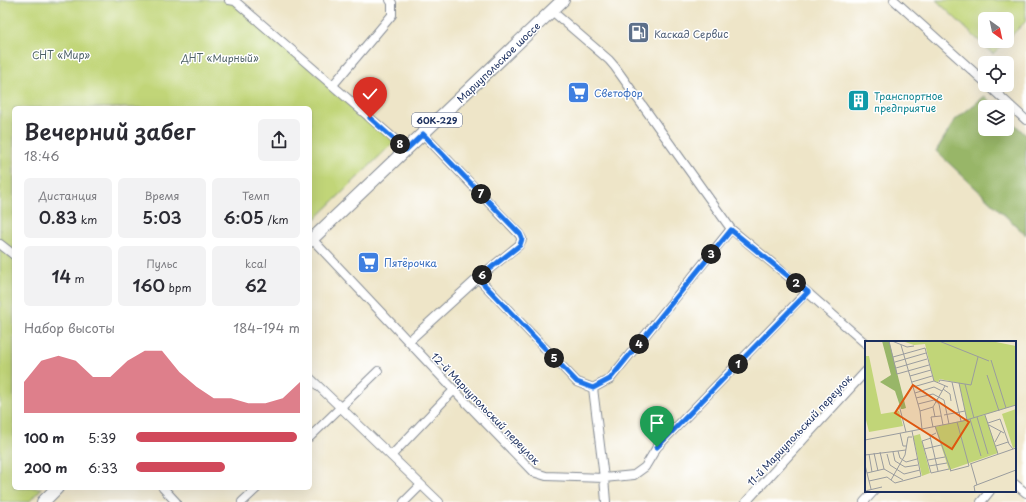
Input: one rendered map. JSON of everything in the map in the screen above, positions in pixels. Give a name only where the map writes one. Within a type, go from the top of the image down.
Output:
[{"type":"main road","name":"Мариупольское шоссе","points":[[312,239],[563,0]]},
{"type":"main road","points":[[48,500],[56,490]]},
{"type":"street","points":[[229,0],[235,1],[406,150]]},
{"type":"street","points":[[333,86],[392,15],[392,3],[390,0]]},
{"type":"street","points":[[894,0],[978,76]]},
{"type":"street","points":[[552,11],[609,60],[615,67],[731,230],[808,292],[865,343]]},
{"type":"street","points":[[996,92],[1026,120]]},
{"type":"street","points":[[408,341],[478,278],[520,245],[522,239],[520,234],[423,134]]},
{"type":"street","points":[[478,278],[577,382],[593,388],[610,379],[731,230]]},
{"type":"street","name":"12-й Мариупольский переулок","points":[[312,241],[533,472],[546,476],[604,478],[634,475],[645,466],[657,447],[808,292]]},
{"type":"street","points":[[0,244],[12,254]]},
{"type":"street","points":[[312,435],[378,371]]},
{"type":"street","name":"11-й Мариупольский переулок","points":[[746,502],[865,372]]},
{"type":"street","points":[[312,380],[439,502]]},
{"type":"street","points":[[593,388],[606,502]]},
{"type":"street","points":[[391,456],[454,390]]},
{"type":"street","points":[[404,502],[421,485]]},
{"type":"street","points":[[1016,485],[1026,493]]},
{"type":"street","points":[[165,490],[176,502]]},
{"type":"street","points":[[242,502],[255,490]]},
{"type":"street","points":[[864,502],[873,492]]},
{"type":"street","points":[[981,502],[989,492]]},
{"type":"green space","points":[[0,0],[234,1],[394,142],[312,222],[312,106],[12,106],[12,490],[40,490],[29,502],[0,502]]},
{"type":"green space","points":[[936,0],[1026,0],[1026,21],[1014,33],[1014,12],[978,12],[978,40]]},
{"type":"green space","points":[[987,48],[999,48],[993,54]]},
{"type":"green space","points":[[985,96],[989,100],[980,100]]},
{"type":"green space","points":[[978,102],[978,136],[1014,136],[1014,124],[1026,135],[1026,235],[936,151],[955,120]]},
{"type":"place","name":"Каскад Сервис","points":[[638,33]]},
{"type":"place","name":"Светофор","points":[[579,92]]},
{"type":"place","name":"Транспортное предприятие","points":[[858,101]]},
{"type":"place","name":"Пятёрочка","points":[[369,262]]},
{"type":"route","points":[[370,118],[406,150],[423,134],[520,234],[522,239],[520,245],[478,278],[577,382],[593,388],[610,379],[731,230],[808,292],[657,447]]},
{"type":"park label","name":"СНТ «Мир»","points":[[61,54]]},
{"type":"park label","name":"ДНТ «Мирный»","points":[[220,57]]}]
